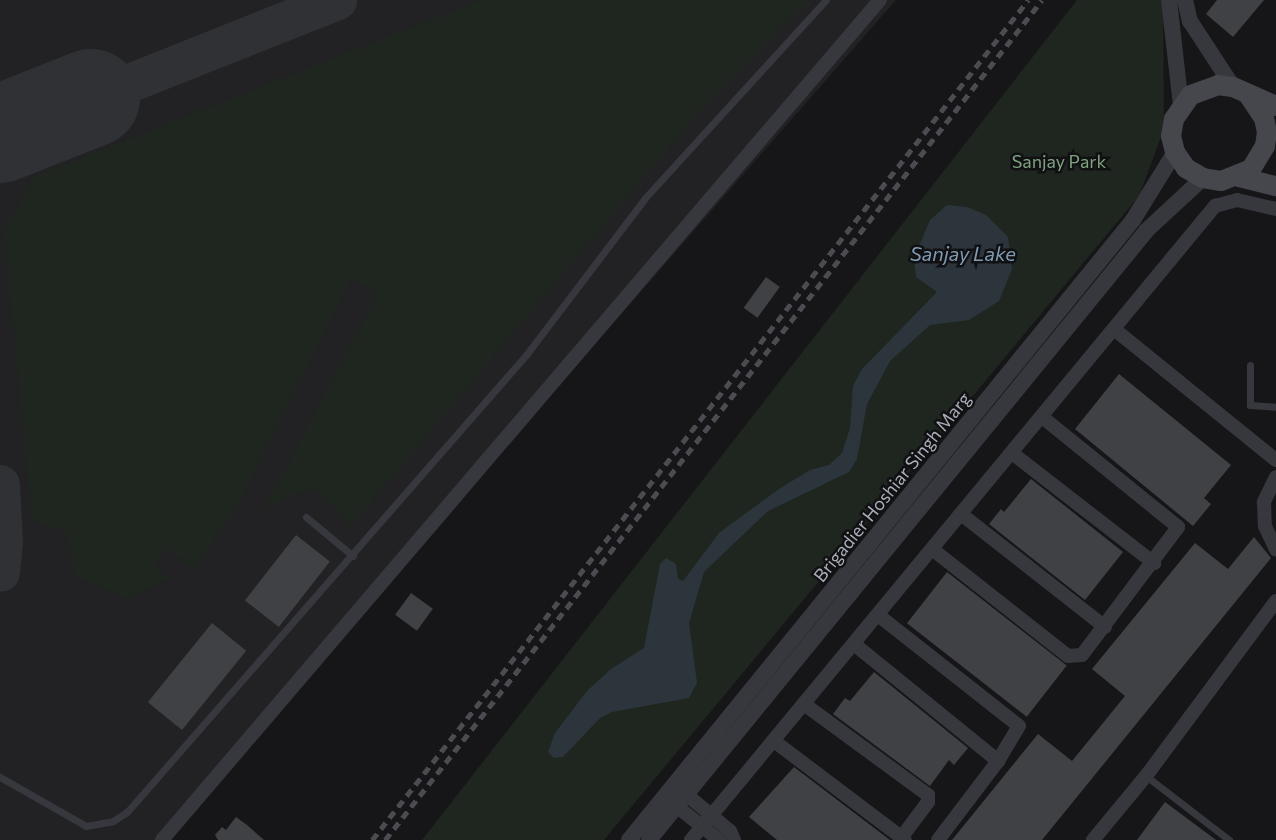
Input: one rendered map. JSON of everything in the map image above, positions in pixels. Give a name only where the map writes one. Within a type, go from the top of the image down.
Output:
[{"type":"main road","points":[[1241,92],[1264,118],[1265,146],[1251,169],[1239,177],[1221,181],[1203,178],[1186,168],[1175,152],[1174,119],[1181,105],[1204,88],[1241,92],[1276,106]]},
{"type":"main road","points":[[1239,177],[1276,186]]},
{"type":"street","points":[[162,840],[880,0]]},
{"type":"street","points":[[1168,0],[1181,105]]},
{"type":"street","points":[[1185,0],[1190,21],[1241,92]]},
{"type":"street","name":"Brigadier Hoshiar Singh Marg","points":[[649,840],[676,796],[1125,229],[1175,152]]},
{"type":"street","name":"Brigadier Hoshiar Singh Marg","points":[[629,840],[676,796],[1147,230],[1203,178]]},
{"type":"street","points":[[691,840],[1215,206],[1238,200],[1276,209]]},
{"type":"street","points":[[1114,329],[1276,460]]},
{"type":"street","points":[[932,549],[1068,656],[1082,655],[1177,532],[1175,521],[1042,417]]},
{"type":"street","points":[[1012,453],[1154,563]]},
{"type":"street","points":[[1276,477],[1264,502],[1265,526],[1276,550]]},
{"type":"street","points":[[961,514],[1105,627]]},
{"type":"street","points":[[1093,840],[1146,776],[1276,601]]},
{"type":"street","points":[[878,615],[1014,720],[1018,732],[938,840]]},
{"type":"street","points":[[854,644],[998,761]]},
{"type":"street","points":[[774,741],[903,839],[928,802],[928,795],[804,704]]},
{"type":"street","points":[[676,796],[706,822],[719,840]]},
{"type":"street","points":[[706,822],[730,831],[734,840]]},
{"type":"lane","points":[[0,777],[86,826],[113,821],[127,812],[353,556],[526,355],[645,198],[826,0]]},
{"type":"lane","points":[[1250,365],[1250,405],[1276,407]]},
{"type":"lane","points":[[306,517],[353,556]]},
{"type":"lane","points":[[1146,776],[1229,840]]},
{"type":"shaded area","points":[[0,0],[896,0],[161,840],[0,840]]},
{"type":"green space","points":[[481,0],[809,0],[698,113],[351,526],[316,488],[293,494],[264,510],[378,293],[351,278],[233,513],[194,568],[166,548],[154,566],[170,578],[126,598],[76,577],[66,532],[32,521],[4,230],[35,176]]},
{"type":"green space","name":"Sanjay Park","points":[[1077,0],[1163,0],[1164,129],[1139,196],[604,840],[422,840]]},
{"type":"water","name":"Sanjay Lake","points":[[947,205],[967,207],[986,215],[1008,237],[1012,269],[999,301],[969,320],[930,325],[890,361],[867,404],[857,459],[849,472],[768,511],[704,572],[689,623],[697,683],[689,698],[612,712],[600,718],[563,757],[554,758],[548,752],[555,733],[587,691],[611,669],[644,648],[660,564],[666,558],[676,564],[678,579],[683,581],[719,533],[779,489],[810,470],[829,465],[842,453],[850,428],[853,386],[862,369],[937,292],[916,277],[914,258],[930,220]]},
{"type":"building","points":[[1217,0],[1264,0],[1233,37],[1206,14]]},
{"type":"building","points":[[766,277],[780,287],[757,318],[744,308]]},
{"type":"building","points":[[1119,374],[1231,465],[1204,498],[1211,504],[1193,526],[1075,429]]},
{"type":"building","points":[[1031,479],[1123,552],[1085,600],[989,524],[1001,509],[1004,512]]},
{"type":"building","points":[[296,535],[330,561],[279,627],[245,600]]},
{"type":"building","points":[[1254,537],[1271,558],[1042,840],[952,840],[1038,734],[1072,761],[1125,696],[1092,669],[1195,543],[1228,569]]},
{"type":"building","points":[[947,572],[1067,666],[1027,717],[907,623]]},
{"type":"building","points":[[411,593],[433,609],[417,631],[395,615]]},
{"type":"building","points":[[212,623],[246,651],[182,730],[148,702]]},
{"type":"building","points":[[874,672],[968,748],[954,765],[949,760],[930,786],[833,714],[845,698],[850,701]]},
{"type":"building","points":[[794,767],[890,840],[777,840],[749,817]]},
{"type":"building","points":[[1165,802],[1216,840],[1137,840]]},
{"type":"building","points":[[236,817],[264,840],[218,840],[215,835],[222,827],[226,830]]},
{"type":"taxiway","points":[[91,98],[337,0]]},
{"type":"taxiway","points":[[0,484],[3,543],[0,572]]},
{"type":"runway","points":[[0,134],[91,98]]},
{"type":"railway","points":[[372,840],[1028,0]]},
{"type":"railway","points":[[385,840],[1042,0]]}]
